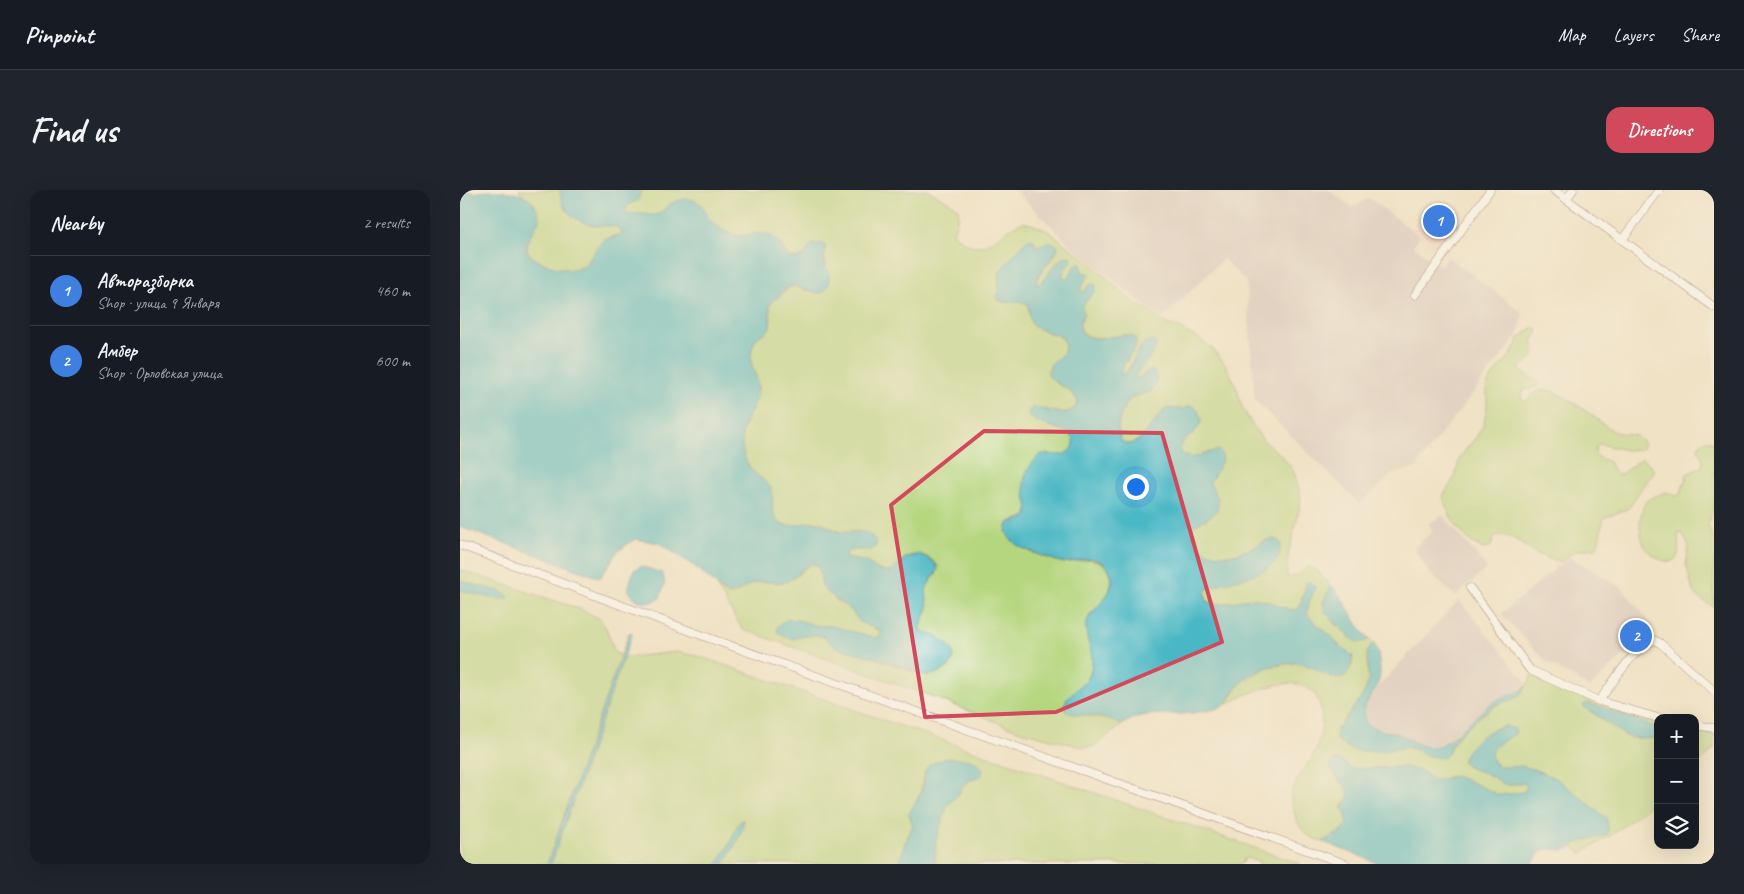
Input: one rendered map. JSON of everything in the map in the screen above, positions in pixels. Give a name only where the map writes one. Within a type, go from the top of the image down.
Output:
[{"type":"street","points":[[1415,295],[1490,190]]},
{"type":"street","points":[[1554,190],[1714,307]]},
{"type":"street","points":[[1566,199],[1573,190]]},
{"type":"street","points":[[1622,240],[1659,190]]},
{"type":"street","points":[[460,545],[709,638],[1346,864]]},
{"type":"street","points":[[1470,588],[1530,670],[1599,701],[1654,717]]},
{"type":"street","points":[[1599,701],[1636,653],[1654,640],[1660,643],[1714,691]]},
{"type":"street","points":[[1699,726],[1714,728]]},
{"type":"highlighted area","points":[[984,431],[1162,433],[1222,642],[1056,712],[925,717],[891,505]]},
{"type":"shaded area","points":[[1015,190],[1329,190],[1352,207],[1369,198],[1420,236],[1413,246],[1440,266],[1448,257],[1523,313],[1518,335],[1415,468],[1391,475],[1360,504],[1255,400],[1246,281],[1223,259],[1162,319],[1071,246]]},
{"type":"shaded area","points":[[1427,200],[1461,225],[1441,253],[1412,231]]},
{"type":"shaded area","points":[[1443,515],[1487,568],[1456,596],[1429,573],[1414,548],[1433,531],[1428,524]]},
{"type":"shaded area","points":[[1569,557],[1621,587],[1653,626],[1590,688],[1547,662],[1501,614]]},
{"type":"shaded area","points":[[1459,600],[1527,683],[1508,697],[1491,704],[1454,736],[1434,746],[1421,745],[1394,732],[1373,727],[1365,717],[1364,711],[1376,689]]},
{"type":"green space","points":[[519,190],[560,190],[564,208],[594,226],[611,225],[617,227],[622,234],[604,239],[588,262],[579,268],[563,269],[545,264],[531,256],[527,251],[528,238],[537,223]]},
{"type":"green space","points":[[641,190],[928,190],[958,209],[958,217],[953,233],[963,242],[973,246],[990,243],[1023,222],[1048,231],[1095,267],[1130,300],[1149,311],[1164,323],[1180,328],[1213,349],[1225,364],[1235,383],[1242,407],[1252,425],[1263,440],[1281,455],[1291,467],[1301,498],[1287,560],[1287,577],[1296,576],[1308,566],[1316,570],[1331,585],[1330,620],[1354,641],[1366,641],[1369,639],[1373,643],[1367,659],[1368,678],[1366,689],[1344,720],[1336,739],[1359,751],[1381,751],[1405,747],[1447,755],[1455,741],[1471,724],[1496,705],[1520,694],[1528,684],[1531,676],[1534,676],[1597,704],[1654,720],[1654,727],[1588,703],[1584,707],[1629,738],[1654,738],[1654,802],[1613,834],[1581,853],[1573,847],[1576,843],[1606,835],[1608,830],[1607,820],[1572,791],[1543,773],[1528,768],[1504,767],[1495,764],[1492,757],[1494,747],[1516,730],[1505,726],[1493,730],[1479,739],[1468,750],[1462,761],[1467,767],[1486,773],[1502,783],[1510,785],[1525,783],[1527,787],[1524,792],[1499,795],[1464,779],[1450,776],[1442,780],[1433,780],[1425,773],[1406,767],[1352,769],[1341,761],[1334,760],[1335,777],[1345,785],[1349,793],[1348,800],[1343,803],[1341,808],[1348,820],[1342,829],[1323,842],[1305,833],[1297,821],[1291,800],[1300,774],[1312,758],[1318,744],[1322,714],[1316,696],[1302,685],[1294,683],[1274,685],[1242,696],[1226,705],[1239,685],[1267,667],[1298,663],[1314,668],[1352,665],[1353,656],[1339,646],[1307,613],[1309,602],[1315,589],[1314,585],[1303,593],[1300,607],[1296,610],[1260,599],[1218,604],[1207,601],[1205,592],[1208,588],[1276,560],[1281,544],[1266,540],[1242,552],[1215,555],[1207,552],[1196,543],[1193,535],[1193,526],[1211,515],[1218,502],[1210,482],[1218,469],[1222,456],[1219,451],[1208,452],[1192,458],[1182,454],[1182,444],[1195,432],[1189,406],[1182,409],[1165,409],[1138,441],[1130,444],[1122,442],[1119,425],[1124,408],[1131,398],[1147,393],[1154,371],[1147,371],[1136,380],[1135,376],[1143,363],[1139,349],[1130,368],[1121,376],[1122,367],[1130,356],[1126,334],[1095,338],[1083,333],[1080,327],[1082,305],[1096,288],[1088,286],[1083,293],[1081,292],[1081,288],[1089,274],[1082,273],[1081,263],[1078,263],[1068,279],[1063,279],[1066,265],[1071,257],[1067,256],[1056,263],[1040,284],[1036,285],[1037,279],[1054,256],[1058,246],[1038,247],[1034,241],[1025,242],[999,277],[997,300],[1005,303],[1027,303],[1032,323],[1042,330],[1059,337],[1064,342],[1064,353],[1051,364],[1047,372],[1059,385],[1068,389],[1078,401],[1075,408],[1062,413],[1035,407],[1028,411],[1044,424],[1072,436],[1075,439],[1075,444],[1065,454],[1046,453],[1025,495],[1028,506],[1027,516],[1010,522],[1030,552],[1063,563],[1090,559],[1101,562],[1108,568],[1112,578],[1109,594],[1089,616],[1092,656],[1091,671],[1064,707],[1067,712],[1108,720],[1122,725],[1095,746],[1082,747],[1017,730],[931,696],[742,629],[717,587],[728,595],[736,594],[745,586],[797,576],[808,565],[815,564],[820,570],[821,582],[836,600],[851,610],[860,622],[881,631],[881,635],[876,638],[828,625],[817,626],[798,620],[784,637],[820,636],[832,644],[927,676],[940,672],[952,662],[939,637],[921,630],[927,608],[926,590],[938,566],[934,562],[925,556],[915,555],[905,558],[892,571],[883,572],[865,562],[846,558],[848,551],[857,549],[871,550],[876,547],[860,531],[840,532],[820,522],[788,526],[779,523],[773,511],[771,491],[765,481],[752,470],[745,459],[742,433],[758,390],[751,360],[753,345],[757,338],[766,332],[770,326],[771,303],[788,288],[794,286],[807,291],[826,287],[829,277],[824,260],[826,247],[804,257],[793,258],[783,249],[778,240],[744,237],[720,229],[711,221],[700,203],[671,203],[657,215],[625,213],[628,205],[638,200]]},
{"type":"green space","points":[[1532,328],[1537,328],[1538,331],[1532,341],[1534,355],[1519,369],[1539,384],[1524,390],[1521,395],[1522,400],[1528,401],[1540,390],[1559,394],[1578,405],[1612,430],[1635,436],[1642,441],[1644,446],[1640,450],[1626,450],[1600,444],[1596,446],[1595,453],[1600,458],[1609,462],[1618,475],[1642,459],[1651,465],[1654,470],[1629,508],[1604,518],[1596,548],[1577,550],[1560,562],[1531,550],[1517,540],[1501,535],[1495,536],[1491,546],[1483,549],[1469,540],[1457,527],[1443,496],[1455,477],[1460,457],[1484,424],[1487,407],[1487,385],[1510,356],[1520,337]]},
{"type":"green space","points":[[1708,440],[1714,442],[1714,508],[1708,524],[1714,541],[1714,607],[1700,599],[1693,591],[1686,564],[1689,546],[1682,533],[1678,534],[1679,549],[1677,557],[1674,560],[1666,561],[1647,550],[1642,538],[1640,524],[1642,510],[1649,499],[1667,492],[1677,496],[1681,493],[1687,474],[1702,467],[1703,460],[1698,449],[1700,444]]},
{"type":"green space","points":[[460,570],[580,609],[600,619],[606,628],[615,653],[621,655],[547,864],[460,864],[460,589],[466,592],[499,591],[460,581]]},
{"type":"green space","points":[[677,652],[701,657],[1301,864],[1259,864],[1257,860],[1245,858],[1242,864],[935,864],[936,840],[947,806],[958,795],[965,783],[980,776],[925,771],[921,792],[909,814],[913,825],[899,864],[723,864],[738,838],[744,821],[742,820],[738,824],[728,847],[717,864],[551,864],[624,656]]},
{"type":"green space","points":[[1699,732],[1714,734],[1714,749],[1699,764]]},
{"type":"water","points":[[460,190],[474,193],[509,192],[529,199],[539,213],[539,217],[538,223],[529,238],[527,251],[531,256],[545,264],[563,269],[579,268],[585,265],[604,239],[619,236],[622,233],[617,227],[593,225],[575,218],[566,209],[560,190],[641,190],[638,200],[628,205],[624,211],[626,213],[657,215],[682,199],[696,201],[702,206],[711,221],[722,230],[741,236],[761,233],[771,236],[790,258],[794,259],[801,257],[813,244],[824,244],[824,263],[829,278],[827,287],[820,293],[793,286],[784,290],[771,303],[769,329],[758,337],[753,345],[751,360],[758,390],[742,433],[744,454],[751,470],[770,487],[774,514],[779,523],[793,525],[818,522],[840,532],[867,533],[876,541],[876,547],[869,550],[850,551],[846,553],[846,558],[866,562],[878,570],[890,572],[906,558],[920,554],[935,563],[938,570],[926,591],[928,608],[922,621],[921,630],[939,637],[953,650],[954,658],[950,666],[940,672],[927,676],[875,657],[840,649],[823,636],[813,635],[792,639],[777,632],[778,626],[788,619],[817,626],[832,626],[876,638],[881,635],[881,631],[860,622],[851,610],[827,592],[822,586],[820,570],[815,564],[804,568],[788,581],[780,583],[757,582],[728,595],[694,566],[659,543],[635,539],[617,552],[600,578],[460,527]]},
{"type":"water","points":[[1030,239],[1033,240],[1037,247],[1048,242],[1058,247],[1053,257],[1039,274],[1036,285],[1045,279],[1058,262],[1068,256],[1072,261],[1064,270],[1063,279],[1068,279],[1074,267],[1080,262],[1082,273],[1088,272],[1089,274],[1081,288],[1081,292],[1083,293],[1091,284],[1096,285],[1095,291],[1082,306],[1084,314],[1079,324],[1082,332],[1088,337],[1095,338],[1130,336],[1136,338],[1135,348],[1123,366],[1121,376],[1126,373],[1137,352],[1145,343],[1150,340],[1156,343],[1151,356],[1135,378],[1137,380],[1144,373],[1152,370],[1155,372],[1157,382],[1152,391],[1134,396],[1126,403],[1118,427],[1122,442],[1130,444],[1141,438],[1168,408],[1182,409],[1192,406],[1198,410],[1201,421],[1200,426],[1184,441],[1180,451],[1188,457],[1193,457],[1217,450],[1221,453],[1223,459],[1210,482],[1217,496],[1218,506],[1214,514],[1193,526],[1193,535],[1196,543],[1205,551],[1225,555],[1246,551],[1270,539],[1280,542],[1280,553],[1275,562],[1266,569],[1242,579],[1208,588],[1205,593],[1207,601],[1218,604],[1260,599],[1296,610],[1300,607],[1306,583],[1309,582],[1314,585],[1315,589],[1309,602],[1307,613],[1339,646],[1353,656],[1346,676],[1335,678],[1328,676],[1304,664],[1280,664],[1261,670],[1244,679],[1228,702],[1217,709],[1187,714],[1144,716],[1122,725],[1101,717],[1076,715],[1065,711],[1064,705],[1066,700],[1088,679],[1090,674],[1092,660],[1086,624],[1092,613],[1108,594],[1112,579],[1108,568],[1096,559],[1067,562],[1056,561],[1022,548],[1013,542],[1006,532],[1008,523],[1028,515],[1024,482],[1033,462],[1041,454],[1063,455],[1073,448],[1073,438],[1066,431],[1037,422],[1029,416],[1028,411],[1035,407],[1064,413],[1070,412],[1078,404],[1074,394],[1048,375],[1051,364],[1064,353],[1065,345],[1063,339],[1055,334],[1038,329],[1031,323],[1027,303],[1008,303],[997,299],[1000,271],[1025,242]]},
{"type":"water","points":[[641,566],[662,573],[664,582],[662,591],[660,598],[655,601],[641,602],[633,597],[628,588],[634,570]]},
{"type":"water","points":[[460,581],[499,591],[508,596],[509,599],[484,597],[460,589]]},
{"type":"water","points":[[1331,585],[1369,639],[1362,642],[1354,641],[1325,612],[1323,602]]},
{"type":"water","points":[[631,632],[632,634],[551,864],[547,864],[629,633]]},
{"type":"water","points":[[1373,643],[1378,654],[1380,675],[1365,707],[1364,715],[1367,723],[1374,728],[1396,733],[1425,746],[1438,746],[1446,742],[1492,703],[1526,686],[1520,695],[1495,705],[1470,725],[1455,739],[1447,755],[1443,758],[1429,756],[1408,747],[1381,751],[1350,749],[1337,740],[1337,729],[1356,705],[1368,685],[1367,656]]},
{"type":"water","points":[[1585,703],[1601,707],[1654,727],[1654,738],[1641,739],[1627,735],[1614,728],[1583,705]]},
{"type":"water","points":[[1506,726],[1515,729],[1516,732],[1494,748],[1492,757],[1495,764],[1503,767],[1523,766],[1560,781],[1606,818],[1607,835],[1576,843],[1572,847],[1563,850],[1546,849],[1541,852],[1532,864],[1380,864],[1323,842],[1341,832],[1347,823],[1346,816],[1341,807],[1348,800],[1349,791],[1330,769],[1330,764],[1334,760],[1341,761],[1352,769],[1406,767],[1421,771],[1431,779],[1438,780],[1455,776],[1499,795],[1524,792],[1527,787],[1525,783],[1504,784],[1487,774],[1469,767],[1463,762],[1473,743],[1493,730]]},
{"type":"water","points":[[947,758],[977,763],[983,770],[981,776],[965,783],[958,795],[947,806],[936,840],[935,864],[899,864],[913,825],[909,814],[921,793],[926,770],[931,764]]},
{"type":"water","points":[[743,820],[742,831],[733,849],[723,864],[717,864],[728,847],[738,824]]},
{"type":"place","name":"Авторазборка","points":[[1439,221]]},
{"type":"place","name":"Амбер","points":[[1636,636]]}]
